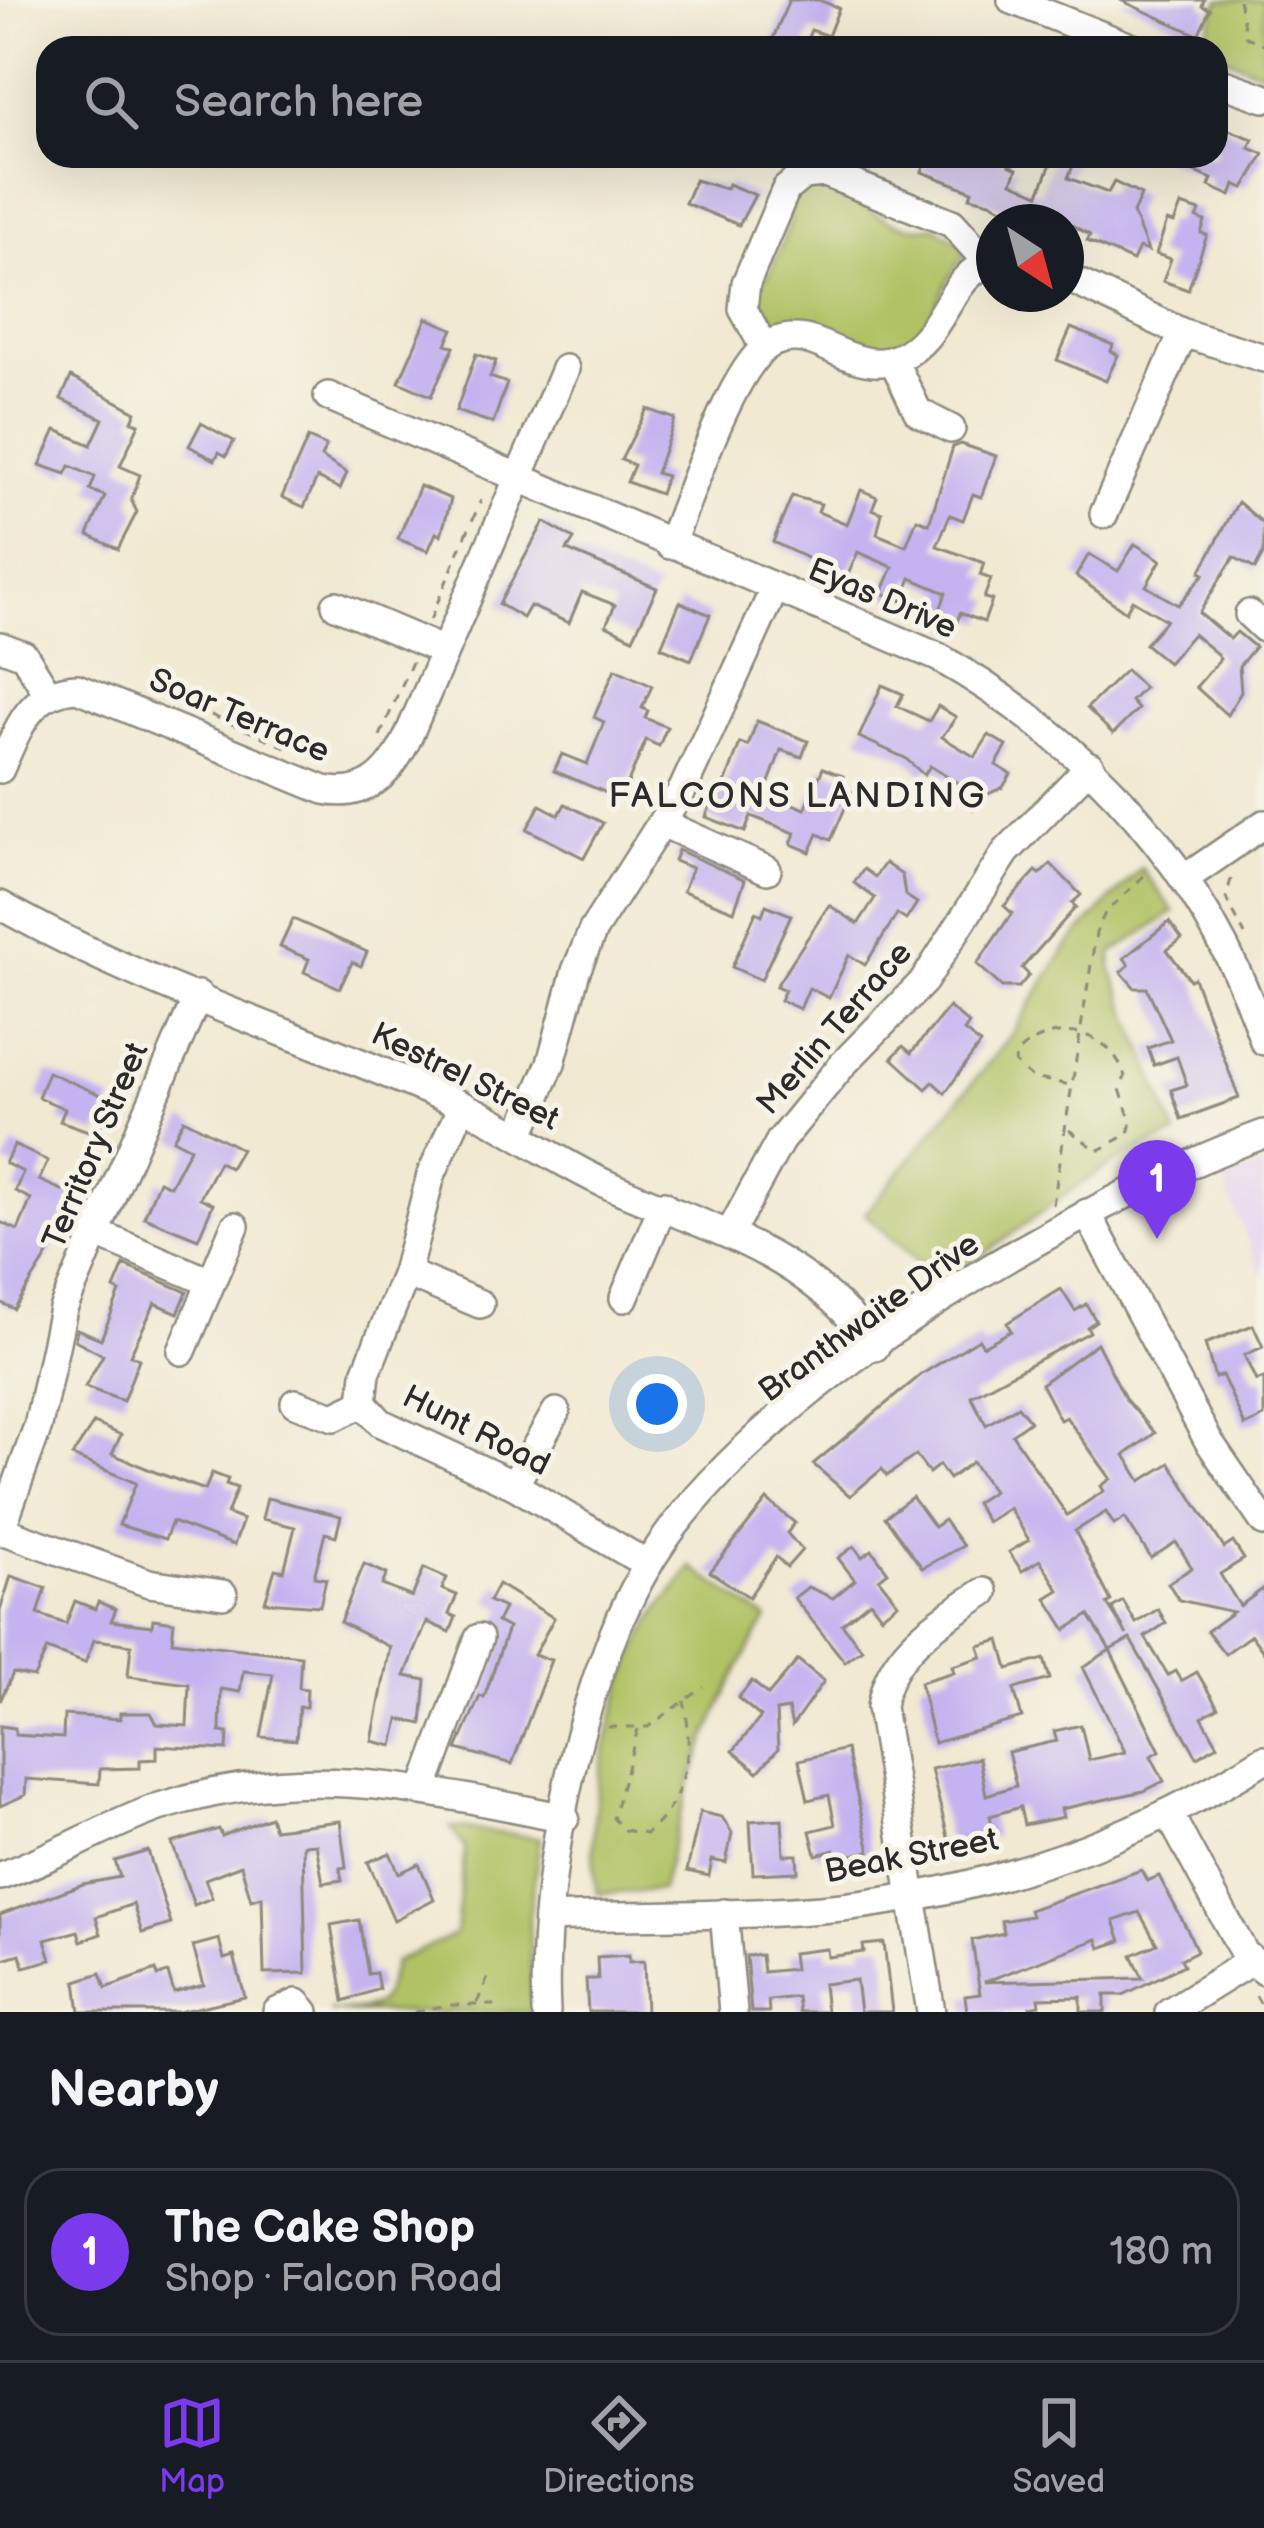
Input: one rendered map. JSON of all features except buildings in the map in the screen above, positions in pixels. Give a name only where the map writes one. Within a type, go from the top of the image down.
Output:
[{"type":"street","points":[[1012,0],[1103,36]]},
{"type":"street","points":[[1228,85],[1264,98]]},
{"type":"street","points":[[764,347],[743,309],[746,283],[786,189],[803,175],[825,173],[952,223],[976,246]]},
{"type":"street","points":[[670,544],[742,374],[764,347],[799,338],[852,358],[893,360],[931,333],[966,276],[976,270]]},
{"type":"street","points":[[1084,283],[1183,333],[1264,358]]},
{"type":"street","points":[[1104,514],[1183,333]]},
{"type":"street","points":[[893,360],[918,412],[951,429]]},
{"type":"street","name":"Soar Terrace","points":[[48,694],[77,688],[95,692],[341,794],[387,773],[432,646],[519,479],[566,369]]},
{"type":"street","name":"Eyas Drive","points":[[328,396],[938,657],[1007,698],[1090,766],[1184,879],[1227,950],[1264,1040]]},
{"type":"street","points":[[520,1134],[550,1063],[593,930],[664,824],[774,590]]},
{"type":"street","points":[[336,605],[432,646]]},
{"type":"street","points":[[0,646],[24,656],[48,694],[22,721],[0,770]]},
{"type":"street","name":"Merlin Terrace","points":[[731,1232],[780,1141],[843,1064],[923,981],[1006,852],[1090,766]]},
{"type":"street","points":[[664,824],[767,870]]},
{"type":"street","points":[[1184,879],[1264,825]]},
{"type":"street","name":"Kestrel Street","points":[[0,905],[462,1106],[520,1134],[564,1164],[731,1232],[830,1297],[875,1346]]},
{"type":"street","name":"Territory Street","points":[[0,1531],[38,1426],[63,1310],[198,995]]},
{"type":"street","name":"Hunt Road","points":[[462,1106],[431,1175],[406,1273],[366,1373],[363,1403],[381,1423],[514,1485],[648,1565]]},
{"type":"street","name":"Branthwaite Drive","points":[[546,2012],[548,1918],[590,1703],[648,1565],[676,1522],[732,1465],[875,1346],[1087,1213],[1264,1134]]},
{"type":"street","points":[[624,1298],[663,1205]]},
{"type":"street","points":[[1087,1213],[1208,1440],[1264,1522]]},
{"type":"street","points":[[182,1351],[235,1226]]},
{"type":"street","points":[[94,1233],[210,1282]]},
{"type":"street","points":[[406,1273],[480,1304]]},
{"type":"street","points":[[295,1403],[334,1417],[363,1403]]},
{"type":"street","points":[[514,1485],[556,1412]]},
{"type":"street","points":[[0,1531],[149,1583],[223,1594]]},
{"type":"street","points":[[931,2012],[884,1733],[884,1684],[915,1641],[984,1592]]},
{"type":"street","points":[[424,1789],[479,1638]]},
{"type":"street","name":"Beak Street","points":[[548,1918],[842,1907],[914,1896],[1070,1854],[1169,1814],[1264,1759]]},
{"type":"street","points":[[0,1876],[122,1821],[227,1790],[306,1780],[424,1789],[565,1818]]},
{"type":"street","points":[[1168,2012],[1255,1972],[1169,1814]]},
{"type":"street","points":[[724,1913],[733,2012]]},
{"type":"street","points":[[278,2012],[297,2002],[305,2012]]},
{"type":"path","points":[[1239,0],[1246,37],[1264,44]]},
{"type":"path","points":[[375,748],[432,646],[481,500]]},
{"type":"path","points":[[211,715],[297,752]]},
{"type":"path","points":[[1218,857],[1232,880],[1226,898],[1247,945]]},
{"type":"path","points":[[1052,1206],[1100,923],[1148,872]]},
{"type":"path","points":[[1066,1127],[1098,1150],[1119,1142],[1131,1123],[1121,1102],[1120,1089],[1126,1082],[1121,1063],[1093,1034],[1035,1040],[1016,1054],[1015,1063],[1032,1078],[1073,1086]]},
{"type":"path","points":[[606,1727],[638,1729],[704,1687]]},
{"type":"path","points":[[638,1729],[613,1818],[624,1830],[646,1834],[666,1808],[691,1754],[685,1700]]},
{"type":"path","points":[[1255,1972],[1264,2010]]},
{"type":"path","points":[[477,2003],[490,1973]]},
{"type":"path","points":[[415,2012],[477,2003],[501,2005]]},
{"type":"shaded area","points":[[1264,1166],[1264,1278],[1221,1178]]},
{"type":"green space","points":[[1220,0],[1264,0],[1264,73],[1228,59],[1228,36],[1205,36]]},
{"type":"green space","points":[[818,182],[888,220],[918,228],[934,226],[964,245],[964,257],[926,322],[899,344],[870,344],[803,323],[770,326],[756,314],[759,281],[769,274],[791,220],[787,212],[795,194]]},
{"type":"green space","points":[[1141,868],[1174,912],[1112,953],[1111,968],[1176,1135],[1114,1163],[939,1282],[865,1214],[1009,1038],[1068,945]]},
{"type":"green space","points":[[691,1567],[767,1619],[730,1685],[702,1750],[661,1890],[597,1894],[594,1828],[613,1716],[652,1620]]},
{"type":"green space","points":[[450,1827],[540,1838],[529,1917],[532,2012],[329,2012],[376,2005],[394,1962],[456,1934],[465,1848]]},
{"type":"place","name":"The Cake Shop","points":[[1157,1239]]},
{"type":"district","name":"FALCONS LANDING","points":[[798,794]]}]
